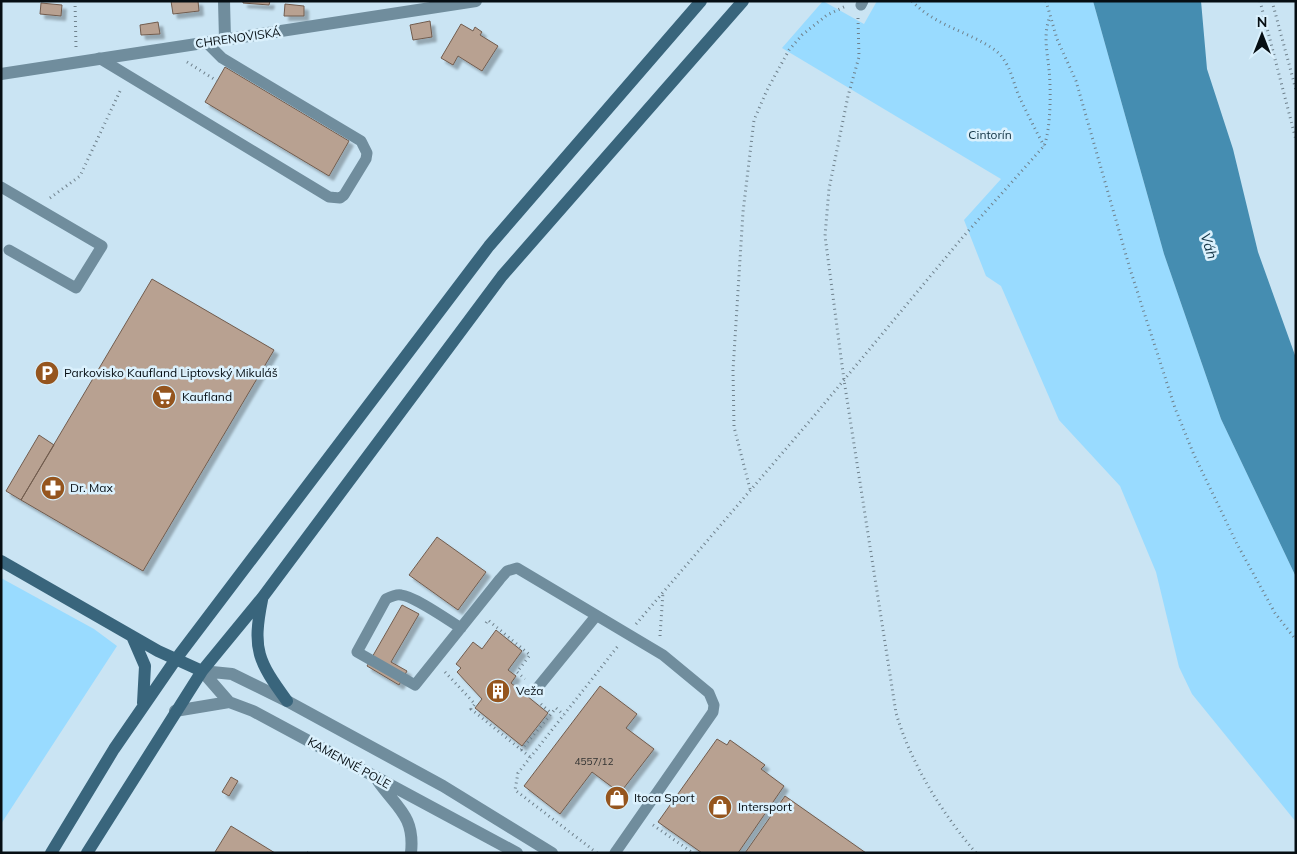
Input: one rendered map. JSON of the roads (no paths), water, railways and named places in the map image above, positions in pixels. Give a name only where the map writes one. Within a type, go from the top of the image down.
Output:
[{"type":"main road","points":[[51,853],[142,706],[489,246],[701,1]]},
{"type":"main road","points":[[86,853],[202,671],[262,598],[502,276],[742,1]]},
{"type":"main road","points":[[1,561],[132,636],[202,671]]},
{"type":"main road","points":[[262,598],[257,632],[261,662],[287,701]]},
{"type":"main road","points":[[132,636],[145,666],[142,706]]},
{"type":"street","points":[[224,1],[225,40]]},
{"type":"street","name":"CHRENOVISKÁ","points":[[1,74],[476,1]]},
{"type":"street","points":[[202,671],[229,702]]},
{"type":"street","name":"KAMENNÉ POLE","points":[[202,671],[232,674],[287,701],[443,786],[552,853]]},
{"type":"street","points":[[175,711],[229,702]]},
{"type":"street","name":"KAMENNÉ POLE","points":[[229,702],[272,720],[376,779],[517,853]]},
{"type":"street","points":[[376,779],[409,821],[412,838],[411,853]]},
{"type":"lane","points":[[99,58],[127,77],[328,197],[340,198],[344,195],[366,160],[367,153],[361,141],[222,58],[206,42]]},
{"type":"lane","points":[[1,187],[102,246],[76,288],[9,250]]},
{"type":"lane","points":[[461,628],[410,598],[401,595],[393,596],[386,599],[357,652],[415,685],[507,572],[517,568],[529,573],[663,656],[709,693],[714,706],[713,712],[615,853]]},
{"type":"lane","points":[[536,697],[596,616]]},
{"type":"water","name":"Váh","points":[[1093,1],[1201,1],[1207,69],[1233,149],[1258,252],[1296,358],[1296,577],[1221,419],[1164,254]]},
{"type":"place","name":"Parkovisko Kaufland Liptovský Mikuláš","points":[[47,373]]},
{"type":"place","name":"Kaufland","points":[[164,397]]},
{"type":"place","name":"Dr. Max","points":[[53,488]]},
{"type":"place","name":"Veža","points":[[498,691]]},
{"type":"place","name":"Itoca Sport","points":[[617,798]]},
{"type":"place","name":"Intersport","points":[[720,807]]},
{"type":"park label","name":"Cintorín","points":[[990,135]]}]
